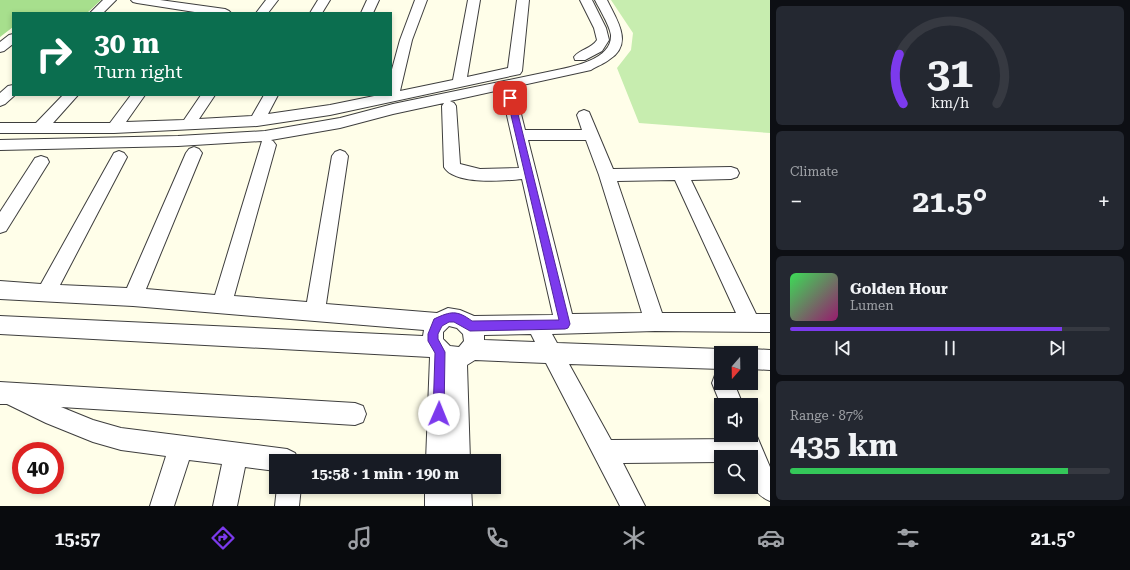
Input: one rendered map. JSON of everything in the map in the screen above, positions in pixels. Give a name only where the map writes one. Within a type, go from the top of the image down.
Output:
[{"type":"street","points":[[97,12],[110,0]]},
{"type":"street","points":[[137,0],[160,2],[204,12],[214,0]]},
{"type":"street","points":[[263,12],[272,0]]},
{"type":"street","points":[[317,12],[324,0]]},
{"type":"street","points":[[367,12],[373,0]]},
{"type":"street","points":[[392,96],[406,40],[421,0]]},
{"type":"street","points":[[459,82],[474,0]]},
{"type":"street","points":[[514,71],[523,0]]},
{"type":"street","points":[[0,128],[114,128],[257,121],[330,110],[580,57],[598,48],[603,40],[600,28],[586,0]]},
{"type":"street","points":[[0,145],[178,141],[265,136],[325,126],[586,67],[607,56],[615,47],[617,34],[601,0]]},
{"type":"street","points":[[151,12],[160,2]]},
{"type":"street","points":[[392,38],[406,40]]},
{"type":"street","points":[[0,48],[12,39]]},
{"type":"street","points":[[0,101],[12,90]]},
{"type":"street","points":[[38,129],[70,96]]},
{"type":"street","points":[[114,128],[137,96]]},
{"type":"street","points":[[188,125],[207,96]]},
{"type":"street","points":[[257,121],[270,96]]},
{"type":"street","points":[[325,126],[335,96]]},
{"type":"street","points":[[510,98],[565,324]]},
{"type":"street","points":[[449,106],[452,167],[460,172],[471,175],[529,173]]},
{"type":"street","points":[[584,115],[606,175],[655,322]]},
{"type":"street","points":[[519,135],[591,135]]},
{"type":"street","points":[[222,305],[268,144]]},
{"type":"street","points":[[133,297],[194,153]]},
{"type":"street","points":[[315,313],[340,156]]},
{"type":"street","points":[[46,292],[119,157]]},
{"type":"street","points":[[0,226],[41,162]]},
{"type":"street","points":[[606,175],[731,173]]},
{"type":"street","points":[[680,174],[750,323]]},
{"type":"street","points":[[0,290],[133,297],[438,322],[448,317],[454,317],[470,326],[475,338],[474,345],[451,352]]},
{"type":"street","points":[[438,322],[433,334],[451,352],[458,454]]},
{"type":"street","points":[[470,326],[655,322],[770,323]]},
{"type":"street","points":[[0,325],[451,352],[551,353],[714,366]]},
{"type":"street","points":[[537,325],[633,506]]},
{"type":"street","points":[[439,454],[451,352]]},
{"type":"street","points":[[758,360],[770,360]]},
{"type":"street","points":[[2,393],[355,414]]},
{"type":"street","points":[[2,393],[97,433],[121,438],[269,459]]},
{"type":"street","points":[[604,452],[748,442],[761,476],[770,489]]},
{"type":"street","points":[[162,506],[181,446]]},
{"type":"street","points":[[224,506],[236,454]]},
{"type":"street","points":[[287,506],[288,494]]},
{"type":"street","points":[[437,494],[437,506]]},
{"type":"street","points":[[459,494],[460,506]]},
{"type":"green space","points":[[0,0],[101,0],[88,12],[12,12],[12,28],[0,37]]},
{"type":"green space","points":[[611,0],[770,0],[770,133],[639,123],[617,68],[631,50],[633,33]]},
{"type":"route","points":[[439,414],[440,352],[436,348],[433,341],[434,328],[438,322],[448,317],[454,317],[466,322],[470,326],[565,324],[510,98]]}]
